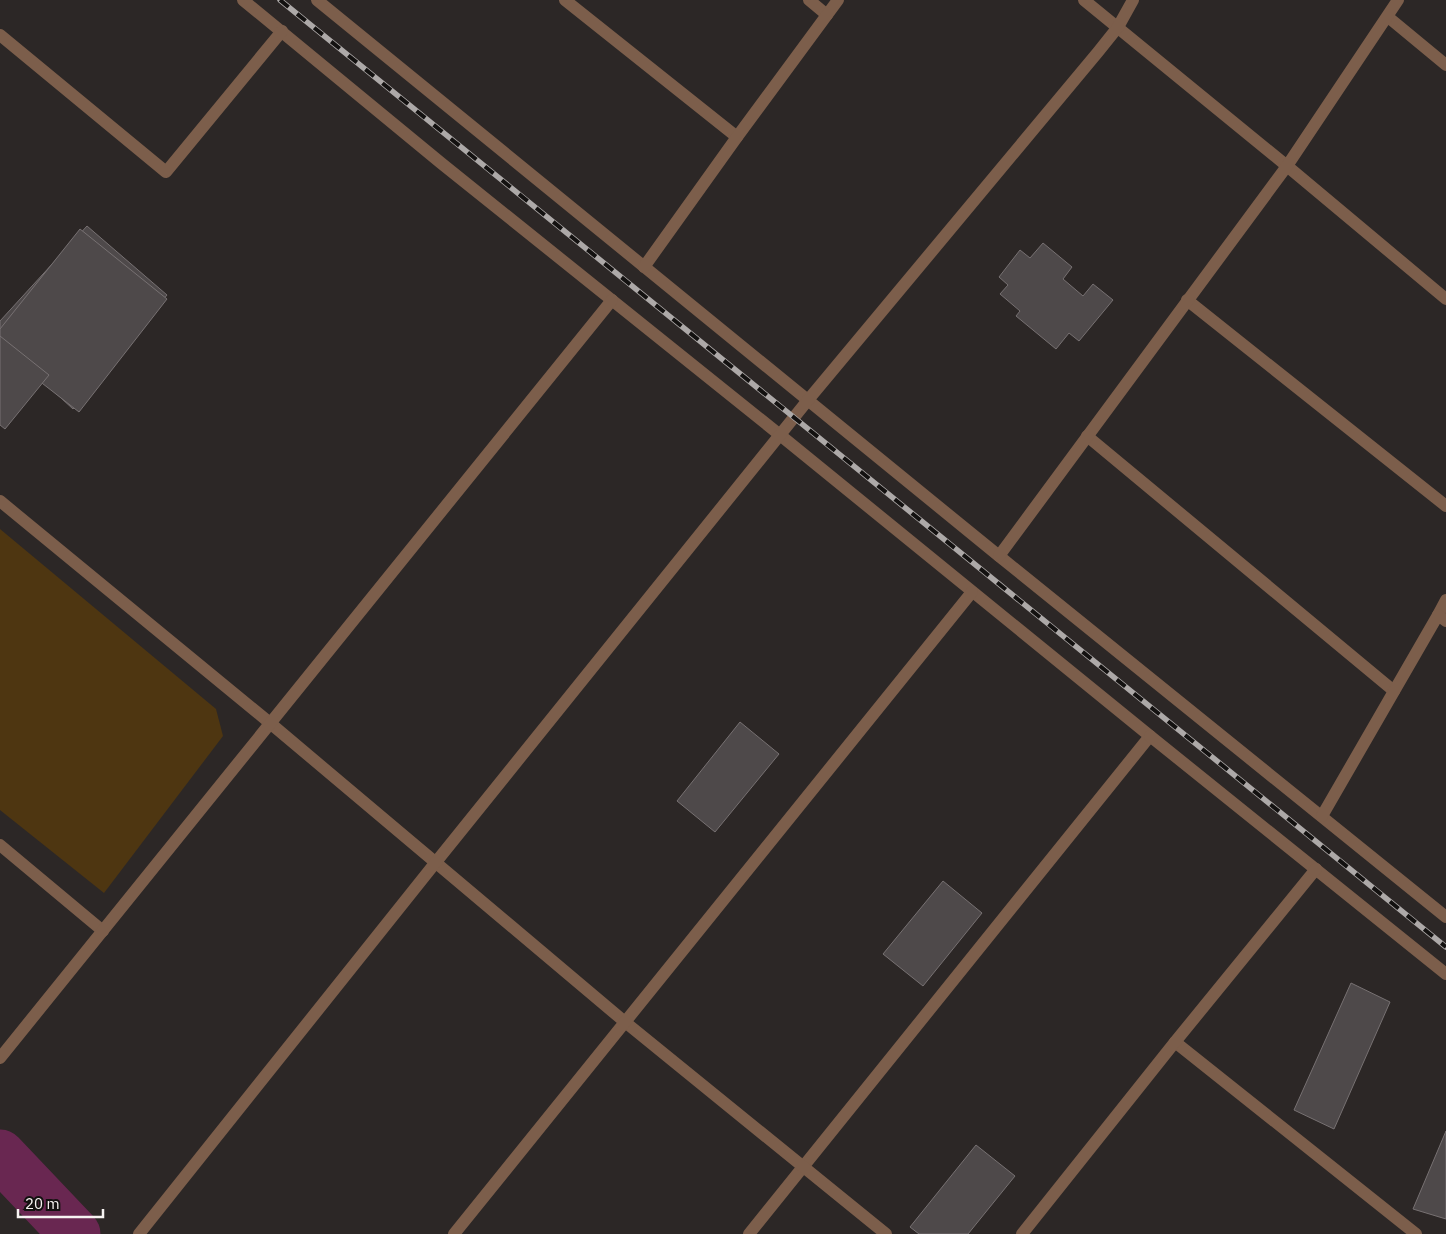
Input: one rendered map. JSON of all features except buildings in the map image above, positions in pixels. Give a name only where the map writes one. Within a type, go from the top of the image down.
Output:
[{"type":"street","points":[[243,0],[441,163],[780,434],[972,592],[1446,974]]},
{"type":"street","points":[[317,0],[999,556],[1446,917]]},
{"type":"street","points":[[565,0],[737,137]]},
{"type":"street","points":[[810,0],[828,15]]},
{"type":"street","points":[[644,267],[838,0]]},
{"type":"street","points":[[1084,0],[1287,166],[1446,300]]},
{"type":"street","points":[[139,1234],[780,434],[1118,27],[1133,0]]},
{"type":"street","points":[[999,556],[1287,166],[1398,0]]},
{"type":"street","points":[[1388,17],[1446,65]]},
{"type":"street","points":[[0,35],[166,172],[282,31]]},
{"type":"street","points":[[0,1058],[612,300]]},
{"type":"street","points":[[1187,300],[1446,506]]},
{"type":"street","points":[[1087,436],[1394,691]]},
{"type":"street","points":[[0,501],[270,723],[626,1022],[886,1234]]},
{"type":"street","points":[[454,1234],[972,592]]},
{"type":"street","points":[[1322,816],[1394,691],[1442,618],[1446,600]]},
{"type":"street","points":[[749,1234],[1150,736]]},
{"type":"street","points":[[0,844],[102,931]]},
{"type":"street","points":[[1022,1234],[1316,869]]},
{"type":"street","points":[[1175,1042],[1416,1234]]},
{"type":"shaded area","points":[[0,529],[216,709],[223,736],[104,893],[0,810]]},
{"type":"waterway","points":[[0,1155],[75,1234]]},
{"type":"railway","points":[[280,0],[1446,947]]}]
